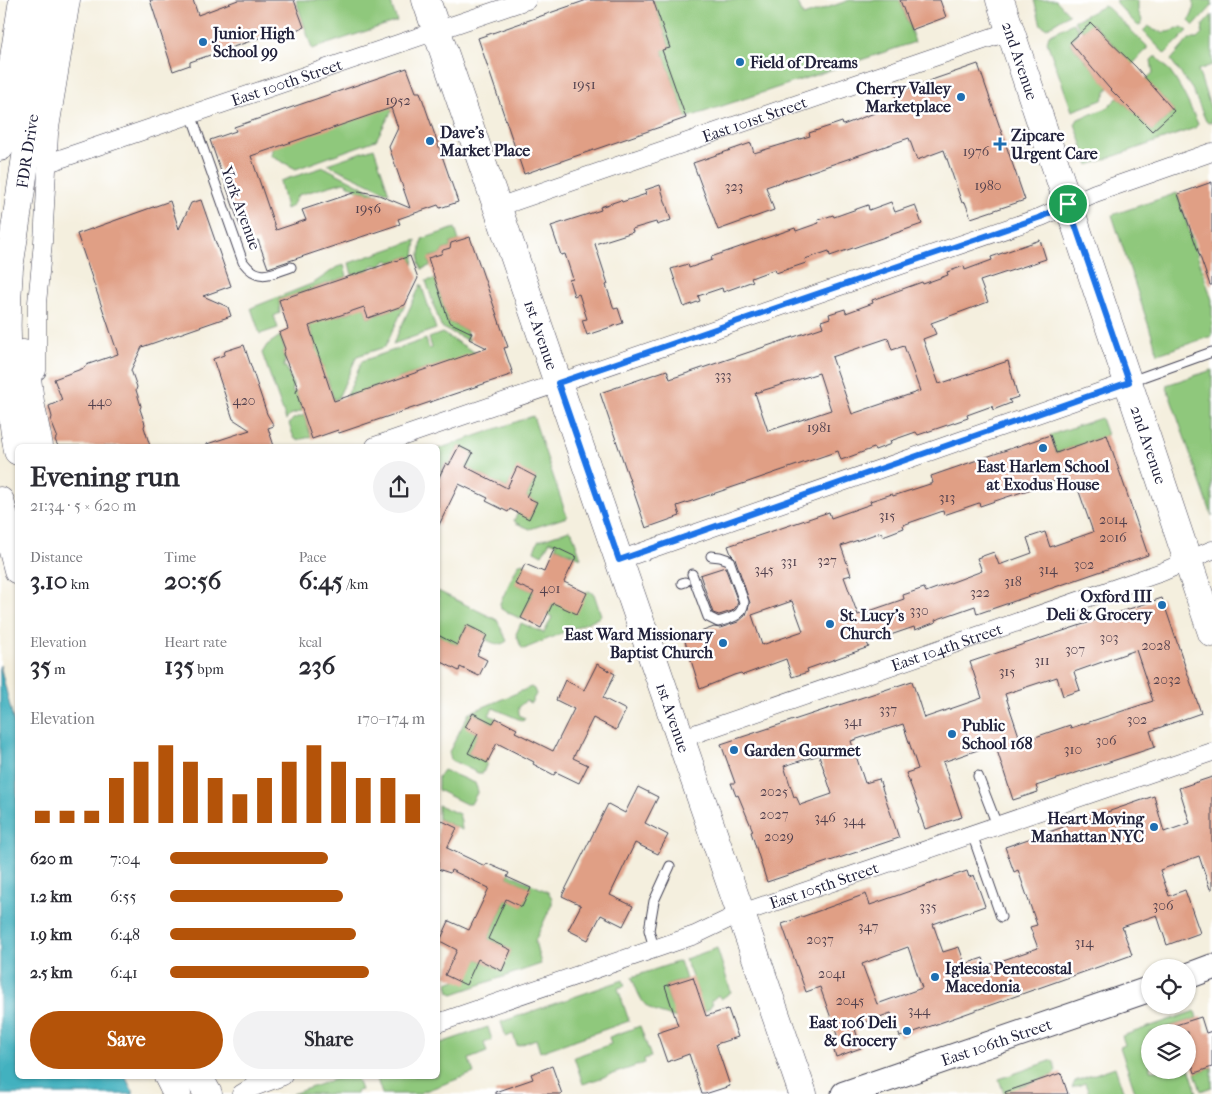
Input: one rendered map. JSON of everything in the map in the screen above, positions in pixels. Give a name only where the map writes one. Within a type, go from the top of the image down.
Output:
[{"type":"main road","name":"FDR Drive","points":[[0,147],[23,0]]},
{"type":"main road","name":"FDR Drive","points":[[17,444],[7,371],[6,322],[9,268],[50,0]]},
{"type":"main road","name":"1st Avenue","points":[[426,0],[802,1094]]},
{"type":"main road","name":"2nd Avenue","points":[[1000,0],[1129,382],[1200,556],[1212,633]]},
{"type":"main road","points":[[9,268],[23,346],[30,402],[39,444]]},
{"type":"main road","points":[[0,501],[15,558]]},
{"type":"main road","points":[[1196,973],[1212,967]]},
{"type":"main road","name":"East 106th Street","points":[[844,1094],[1141,991]]},
{"type":"main road","points":[[170,1079],[177,1094]]},
{"type":"main road","points":[[200,1079],[208,1094]]},
{"type":"street","name":"FDR Drive","points":[[46,444],[41,418],[36,352],[37,303],[49,134],[72,0]]},
{"type":"street","name":"East 100th Street","points":[[48,163],[526,0]]},
{"type":"street","name":"East 101st Street","points":[[498,207],[1010,31]]},
{"type":"street","points":[[380,444],[1041,217],[1095,193],[1212,152]]},
{"type":"street","points":[[619,560],[1129,382]]},
{"type":"street","name":"East 104th Street","points":[[680,739],[1153,576],[1200,556]]},
{"type":"street","name":"East 105th Street","points":[[440,1021],[695,935],[739,914],[1212,752]]},
{"type":"street","points":[[241,1094],[275,1079]]},
{"type":"lane","name":"York Avenue","points":[[191,114],[244,262],[249,270],[263,276],[291,267]]},
{"type":"lane","points":[[1129,382],[1212,352]]},
{"type":"lane","points":[[692,574],[708,617],[718,622],[738,616],[743,610],[744,602],[729,560],[711,556]]},
{"type":"lane","points":[[978,776],[997,825]]},
{"type":"lane","points":[[972,834],[1001,917]]},
{"type":"lane","points":[[654,948],[649,930],[654,901],[670,866]]},
{"type":"green space","points":[[296,0],[390,0],[397,21],[312,49]]},
{"type":"green space","name":"Field of Dreams","points":[[653,0],[797,0],[803,16],[850,0],[900,0],[915,42],[686,118],[662,50],[670,47]]},
{"type":"green space","points":[[1034,0],[1056,0],[1069,14],[1047,28],[1041,25]]},
{"type":"green space","points":[[1116,0],[1138,0],[1138,11],[1143,22],[1138,26],[1116,3]]},
{"type":"green space","points":[[1194,0],[1212,0],[1212,6],[1194,26],[1189,21],[1193,12]]},
{"type":"green space","points":[[1104,6],[1147,46],[1147,49],[1127,70],[1128,59],[1092,23],[1082,31],[1074,21]]},
{"type":"green space","points":[[1212,15],[1212,65],[1198,70],[1212,112],[1212,122],[1208,123],[1192,89],[1171,60],[1189,39],[1197,39],[1202,34],[1203,25]]},
{"type":"green space","points":[[1073,23],[1079,30],[1070,43],[1109,87],[1102,100],[1072,111],[1047,42],[1049,35]]},
{"type":"green space","points":[[1148,26],[1160,32],[1169,32],[1182,27],[1188,31],[1165,54],[1143,31]]},
{"type":"green space","points":[[1157,57],[1164,64],[1176,80],[1198,124],[1195,128],[1089,165],[1075,124],[1078,119],[1107,108],[1118,97],[1152,131],[1174,111],[1146,79],[1153,73],[1151,60]]},
{"type":"green space","points":[[391,106],[394,107],[376,140],[296,169],[271,156],[273,145]]},
{"type":"green space","points":[[374,148],[389,193],[327,164]]},
{"type":"green space","points":[[324,167],[379,195],[359,191],[344,182],[298,195],[292,206],[286,209],[280,181]]},
{"type":"green space","points":[[1177,193],[1212,300],[1212,336],[1158,354],[1112,215]]},
{"type":"green space","points":[[455,228],[459,241],[451,243],[450,248],[443,250],[441,254],[430,257],[430,266],[422,269],[419,263],[422,239]]},
{"type":"green space","points":[[416,240],[413,265],[410,256],[391,262],[387,260],[380,266],[374,265],[367,270],[352,275],[349,263]]},
{"type":"green space","points":[[344,265],[346,277],[279,300],[280,313],[274,316],[278,328],[260,334],[251,308],[314,283],[337,267]]},
{"type":"green space","points":[[435,279],[449,322],[466,330],[469,341],[441,327],[426,281]]},
{"type":"green space","points":[[421,284],[436,329],[393,344]]},
{"type":"green space","points":[[363,304],[368,318],[405,305],[385,347],[357,356],[338,398],[334,400],[327,378],[323,376],[321,369],[323,368],[319,357],[315,354],[317,349],[308,322],[348,313]]},
{"type":"green space","points":[[442,333],[476,353],[445,365],[442,364],[400,378],[388,386],[386,383],[365,390],[363,394],[356,396],[354,393],[347,396],[362,361],[426,339],[429,349],[432,348],[429,338]]},
{"type":"green space","points":[[280,336],[285,349],[283,354],[285,360],[284,367],[286,367],[293,385],[293,392],[296,392],[302,411],[290,415],[286,420],[262,353],[267,345]]},
{"type":"green space","points":[[1212,370],[1212,516],[1166,385]]},
{"type":"green space","points":[[304,415],[311,437],[297,440],[294,438],[289,424],[293,419]]},
{"type":"green space","points":[[533,416],[567,517],[530,529],[516,523],[514,520],[518,513],[529,518],[537,502],[526,497],[536,477],[517,468],[507,488],[466,467],[473,454],[459,446],[449,465],[445,463],[440,474],[440,448]]},
{"type":"green space","points":[[1101,418],[1107,435],[1056,453],[1050,435]]},
{"type":"green space","points":[[569,530],[572,532],[581,558],[555,547],[557,544],[550,541],[542,555],[534,551],[538,541]]},
{"type":"green space","points":[[525,564],[516,584],[534,592],[521,619],[501,609],[500,603],[518,565]]},
{"type":"green space","points":[[589,591],[594,594],[601,615],[598,618],[524,649],[521,647],[516,634],[521,623],[544,633],[552,617],[547,614],[553,603]]},
{"type":"green space","points":[[440,592],[497,620],[507,641],[501,644],[493,643],[485,639],[487,635],[467,625],[457,645],[440,636]]},
{"type":"green space","points":[[531,687],[536,694],[531,703],[526,701],[519,709],[520,716],[525,718],[523,721],[493,708],[489,715],[496,718],[493,723],[473,713],[466,727],[478,734],[468,753],[487,763],[483,773],[478,773],[451,760],[449,752],[469,713]]},
{"type":"green space","points":[[443,770],[475,783],[478,791],[471,804],[466,804],[440,791],[440,774]]},
{"type":"green space","points":[[440,806],[459,814],[462,830],[440,819]]},
{"type":"green space","points":[[509,873],[548,892],[552,898],[552,904],[535,941],[541,964],[453,994],[449,992],[447,983],[456,980],[478,959],[501,970],[511,950],[488,939],[506,899],[522,906],[531,888],[507,877]]},
{"type":"green space","points":[[717,948],[731,992],[721,999],[718,995],[711,1001],[713,1003],[708,1010],[701,1012],[696,997],[699,995],[685,959]]},
{"type":"green space","points":[[680,961],[686,979],[665,986],[671,1005],[681,1019],[661,1014],[649,1008],[640,997],[632,977]]},
{"type":"green space","points":[[623,980],[625,986],[618,988],[629,1021],[540,1052],[536,1039],[517,1046],[513,1034],[506,1037],[501,1022]]},
{"type":"green space","points":[[1186,1014],[1196,1014],[1197,1018],[1178,1024],[1157,1024]]},
{"type":"green space","points":[[640,1026],[651,1057],[644,1059],[645,1063],[583,1084],[574,1057],[611,1044],[609,1037]]},
{"type":"green space","points":[[488,1027],[492,1040],[484,1043],[487,1052],[469,1059],[474,1073],[417,1094],[382,1094],[377,1079],[440,1079],[440,1043]]},
{"type":"green space","points":[[1141,1029],[1141,1079],[1193,1079],[1197,1093],[1136,1094],[1120,1047],[1125,1045],[1122,1036]]},
{"type":"green space","points":[[1053,1060],[1056,1071],[1053,1075],[1019,1087],[1021,1094],[1004,1094],[999,1079]]},
{"type":"green space","points":[[1115,1067],[1124,1094],[1089,1094],[1085,1083],[1072,1088],[1075,1081]]},
{"type":"green space","points":[[1212,1067],[1212,1087],[1201,1091],[1196,1073]]},
{"type":"green space","points":[[335,1079],[357,1079],[361,1090],[357,1091],[356,1094],[292,1094]]},
{"type":"water","points":[[0,665],[15,727],[15,1079],[126,1079],[134,1094],[0,1094]]},
{"type":"building","points":[[150,0],[193,0],[198,15],[238,0],[294,0],[304,27],[287,33],[285,29],[190,62],[190,65],[173,71]]},
{"type":"building","points":[[587,0],[653,0],[670,48],[662,50],[686,118],[524,174],[478,38]]},
{"type":"building","points":[[900,0],[940,0],[946,17],[911,30]]},
{"type":"building","points":[[1091,23],[1136,67],[1174,111],[1152,131],[1109,88],[1070,42]]},
{"type":"building","points":[[978,64],[1025,200],[971,218],[965,202],[962,203],[944,150],[917,160],[909,138],[766,187],[774,210],[718,230],[693,163],[751,143],[754,153],[810,136],[809,133],[842,122],[843,125],[898,104],[894,93]]},
{"type":"building","points":[[407,68],[416,92],[420,92],[458,202],[440,208],[438,205],[398,219],[400,224],[268,268],[258,240],[249,243],[243,227],[240,226],[210,140],[236,131],[234,127]],"holes":[[[391,108],[398,128],[389,147],[410,208],[379,195],[359,191],[302,210],[306,220],[276,230],[251,156]]]},
{"type":"building","points":[[1212,182],[1212,285],[1210,285],[1178,194]]},
{"type":"building","points":[[660,185],[671,220],[657,225],[656,222],[632,229],[633,232],[595,244],[614,309],[618,308],[623,323],[587,335],[582,320],[587,319],[579,294],[574,296],[569,280],[573,279],[565,254],[561,255],[551,226],[601,210],[600,207],[646,194],[645,190]]},
{"type":"building","points":[[201,200],[231,286],[203,296],[228,307],[231,316],[142,347],[131,370],[137,387],[140,409],[149,444],[57,444],[55,440],[57,436],[51,421],[52,417],[49,406],[62,400],[54,379],[118,354],[77,234],[170,201],[179,229],[191,203]]},
{"type":"building","points":[[891,202],[895,212],[915,205],[922,224],[830,256],[829,251],[805,259],[806,263],[776,273],[775,269],[751,278],[753,281],[723,292],[722,288],[698,296],[700,301],[684,307],[671,269],[688,264],[689,268],[712,260],[711,257],[795,228],[796,231],[819,223],[818,220],[833,215],[834,217],[868,205],[869,210]]},
{"type":"building","points":[[470,237],[508,347],[504,348],[513,374],[339,433],[338,430],[312,439],[296,392],[298,388],[283,354],[285,349],[279,333],[288,329],[279,300],[410,256],[418,278],[405,305],[368,318],[364,307],[309,326],[334,401],[487,348],[469,339],[472,333],[449,322],[428,258],[441,254],[443,250],[450,248],[451,243]]},
{"type":"building","points":[[1040,240],[1046,259],[980,281],[988,302],[931,323],[936,334],[923,339],[939,384],[1008,361],[1018,397],[1009,400],[1011,403],[993,410],[992,406],[967,415],[968,418],[918,435],[916,432],[890,441],[891,444],[875,450],[874,448],[841,460],[838,451],[677,506],[680,516],[646,528],[600,393],[667,370],[670,379],[823,327],[821,321],[830,318],[829,314],[845,309],[846,313],[873,303],[872,300],[948,275],[947,272],[964,266],[965,270],[992,260],[991,257]],"holes":[[[888,338],[892,350],[904,346],[920,391],[852,414],[832,357]],[[819,373],[831,410],[768,431],[755,393]]]},
{"type":"building","points":[[244,345],[267,414],[274,426],[268,428],[273,444],[207,444],[250,430],[233,419],[213,359],[224,355],[225,351]]},
{"type":"building","points":[[1050,435],[1056,453],[1107,435],[1148,555],[977,614],[975,606],[935,620],[936,622],[915,630],[914,627],[867,643],[869,647],[807,669],[808,672],[792,677],[786,659],[743,675],[741,673],[734,675],[700,689],[684,638],[714,627],[720,628],[738,622],[746,615],[750,603],[735,558],[728,546],[829,512],[831,518],[871,504],[870,501],[892,494],[893,496],[933,483],[931,476]],"holes":[[[1064,478],[1067,486],[1076,483],[1093,532],[1050,547],[1045,532],[1027,538],[1032,553],[999,565],[994,552],[977,558],[982,571],[926,592],[924,588],[903,595],[904,599],[858,615],[844,577],[851,575],[841,546],[881,532],[883,536],[904,528],[903,525],[943,511],[944,515],[979,503],[980,506]],[[792,601],[803,631],[762,645],[752,615]]]},
{"type":"building","points":[[459,446],[473,453],[466,467],[507,488],[517,467],[536,477],[526,497],[537,502],[529,519],[510,509],[508,512],[486,501],[488,498],[459,484],[440,523],[440,475],[446,463],[449,465]]},
{"type":"building","points":[[555,547],[576,557],[564,582],[587,593],[577,614],[553,603],[541,628],[521,618],[534,592],[515,584],[525,564],[544,572]]},
{"type":"building","points":[[725,567],[738,602],[732,611],[719,615],[713,613],[700,575]]},
{"type":"building","points":[[1162,598],[1201,713],[1150,731],[1155,747],[1036,786],[1038,792],[1013,800],[995,744],[943,762],[962,817],[925,829],[906,773],[918,769],[903,724],[851,741],[865,783],[879,779],[899,838],[767,882],[751,832],[753,831],[731,783],[735,783],[721,744],[912,681],[924,718],[982,698],[970,662]],"holes":[[[1136,650],[1153,701],[1071,728],[1070,725],[1021,742],[1005,694],[1057,677],[1063,696],[1080,690],[1074,672]],[[819,755],[832,794],[800,805],[796,796],[794,797],[784,766]]]},
{"type":"building","points":[[467,625],[487,635],[477,655],[487,660],[479,676],[460,667],[459,671],[440,661],[440,636],[457,645]]},
{"type":"building","points":[[597,664],[615,674],[603,698],[626,710],[616,730],[593,718],[573,758],[588,765],[579,783],[556,772],[554,775],[533,764],[534,762],[497,743],[487,763],[468,753],[478,734],[465,727],[473,713],[493,723],[496,718],[517,729],[515,732],[553,751],[574,709],[556,700],[565,680],[584,690]]},
{"type":"building","points":[[1212,777],[1212,889],[1210,889],[1199,856],[1160,870],[1169,896],[1185,890],[1200,933],[1167,945],[1157,915],[1122,927],[1132,955],[900,1037],[891,1013],[854,1026],[861,1048],[836,1057],[831,1040],[838,1038],[820,987],[806,992],[782,924],[866,894],[870,905],[967,871],[969,877],[974,875],[985,906],[933,924],[943,952],[959,947],[965,964],[983,958],[986,966],[1038,948],[1030,927],[1037,925],[1018,870],[1014,872],[1005,847],[1154,796],[1164,832],[1190,823],[1179,788]],"holes":[[[908,947],[922,988],[877,1004],[862,964]]]},
{"type":"building","points":[[638,787],[658,797],[645,823],[668,835],[658,854],[635,843],[610,895],[633,906],[623,926],[601,915],[588,940],[568,930],[581,905],[562,896],[608,804],[625,813]]},
{"type":"building","points":[[440,820],[457,828],[447,848],[485,866],[486,863],[509,873],[507,877],[531,888],[522,907],[506,899],[488,939],[511,950],[502,971],[478,959],[466,985],[445,975],[457,950],[440,941],[449,921],[469,930],[489,888],[451,870],[450,873],[440,870]]},
{"type":"building","points":[[693,977],[706,1016],[728,1009],[738,1037],[716,1044],[730,1086],[705,1094],[702,1094],[689,1054],[667,1062],[657,1033],[678,1026],[665,986]]},
{"type":"building","points":[[1201,1017],[1206,1033],[1212,1031],[1212,1067],[1196,1073],[1196,1024],[1179,1024]]},
{"type":"building","points":[[552,1066],[562,1094],[495,1094],[495,1092],[533,1079],[531,1074]]},
{"type":"building","points":[[1061,1073],[1068,1094],[1006,1094],[1005,1092]]},
{"type":"place","name":"Junior High School 99","points":[[203,42]]},
{"type":"place","name":"Field of Dreams","points":[[740,62]]},
{"type":"place","name":"Cherry Valley Marketplace","points":[[961,97]]},
{"type":"place","name":"Dave's Market Place","points":[[430,141]]},
{"type":"place","name":"Zipcare Urgent Care","points":[[1000,144]]},
{"type":"place","name":"East Harlem School at Exodus House","points":[[1043,448]]},
{"type":"place","name":"Oxford III Deli & Grocery","points":[[1162,605]]},
{"type":"place","name":"St. Lucy's Church","points":[[830,624]]},
{"type":"place","name":"East Ward Missionary Baptist Church","points":[[723,643]]},
{"type":"place","name":"Public School 168","points":[[952,734]]},
{"type":"place","name":"Garden Gourmet","points":[[734,750]]},
{"type":"place","name":"Heart Moving Manhattan NYC","points":[[1154,827]]},
{"type":"place","name":"Iglesia Pentecostal Macedonia","points":[[935,977]]},
{"type":"place","name":"East 106 Deli & Grocery","points":[[907,1031]]},
{"type":"route","points":[[1068,204],[1129,382],[619,560],[558,383],[1041,217],[1068,204]]}]
